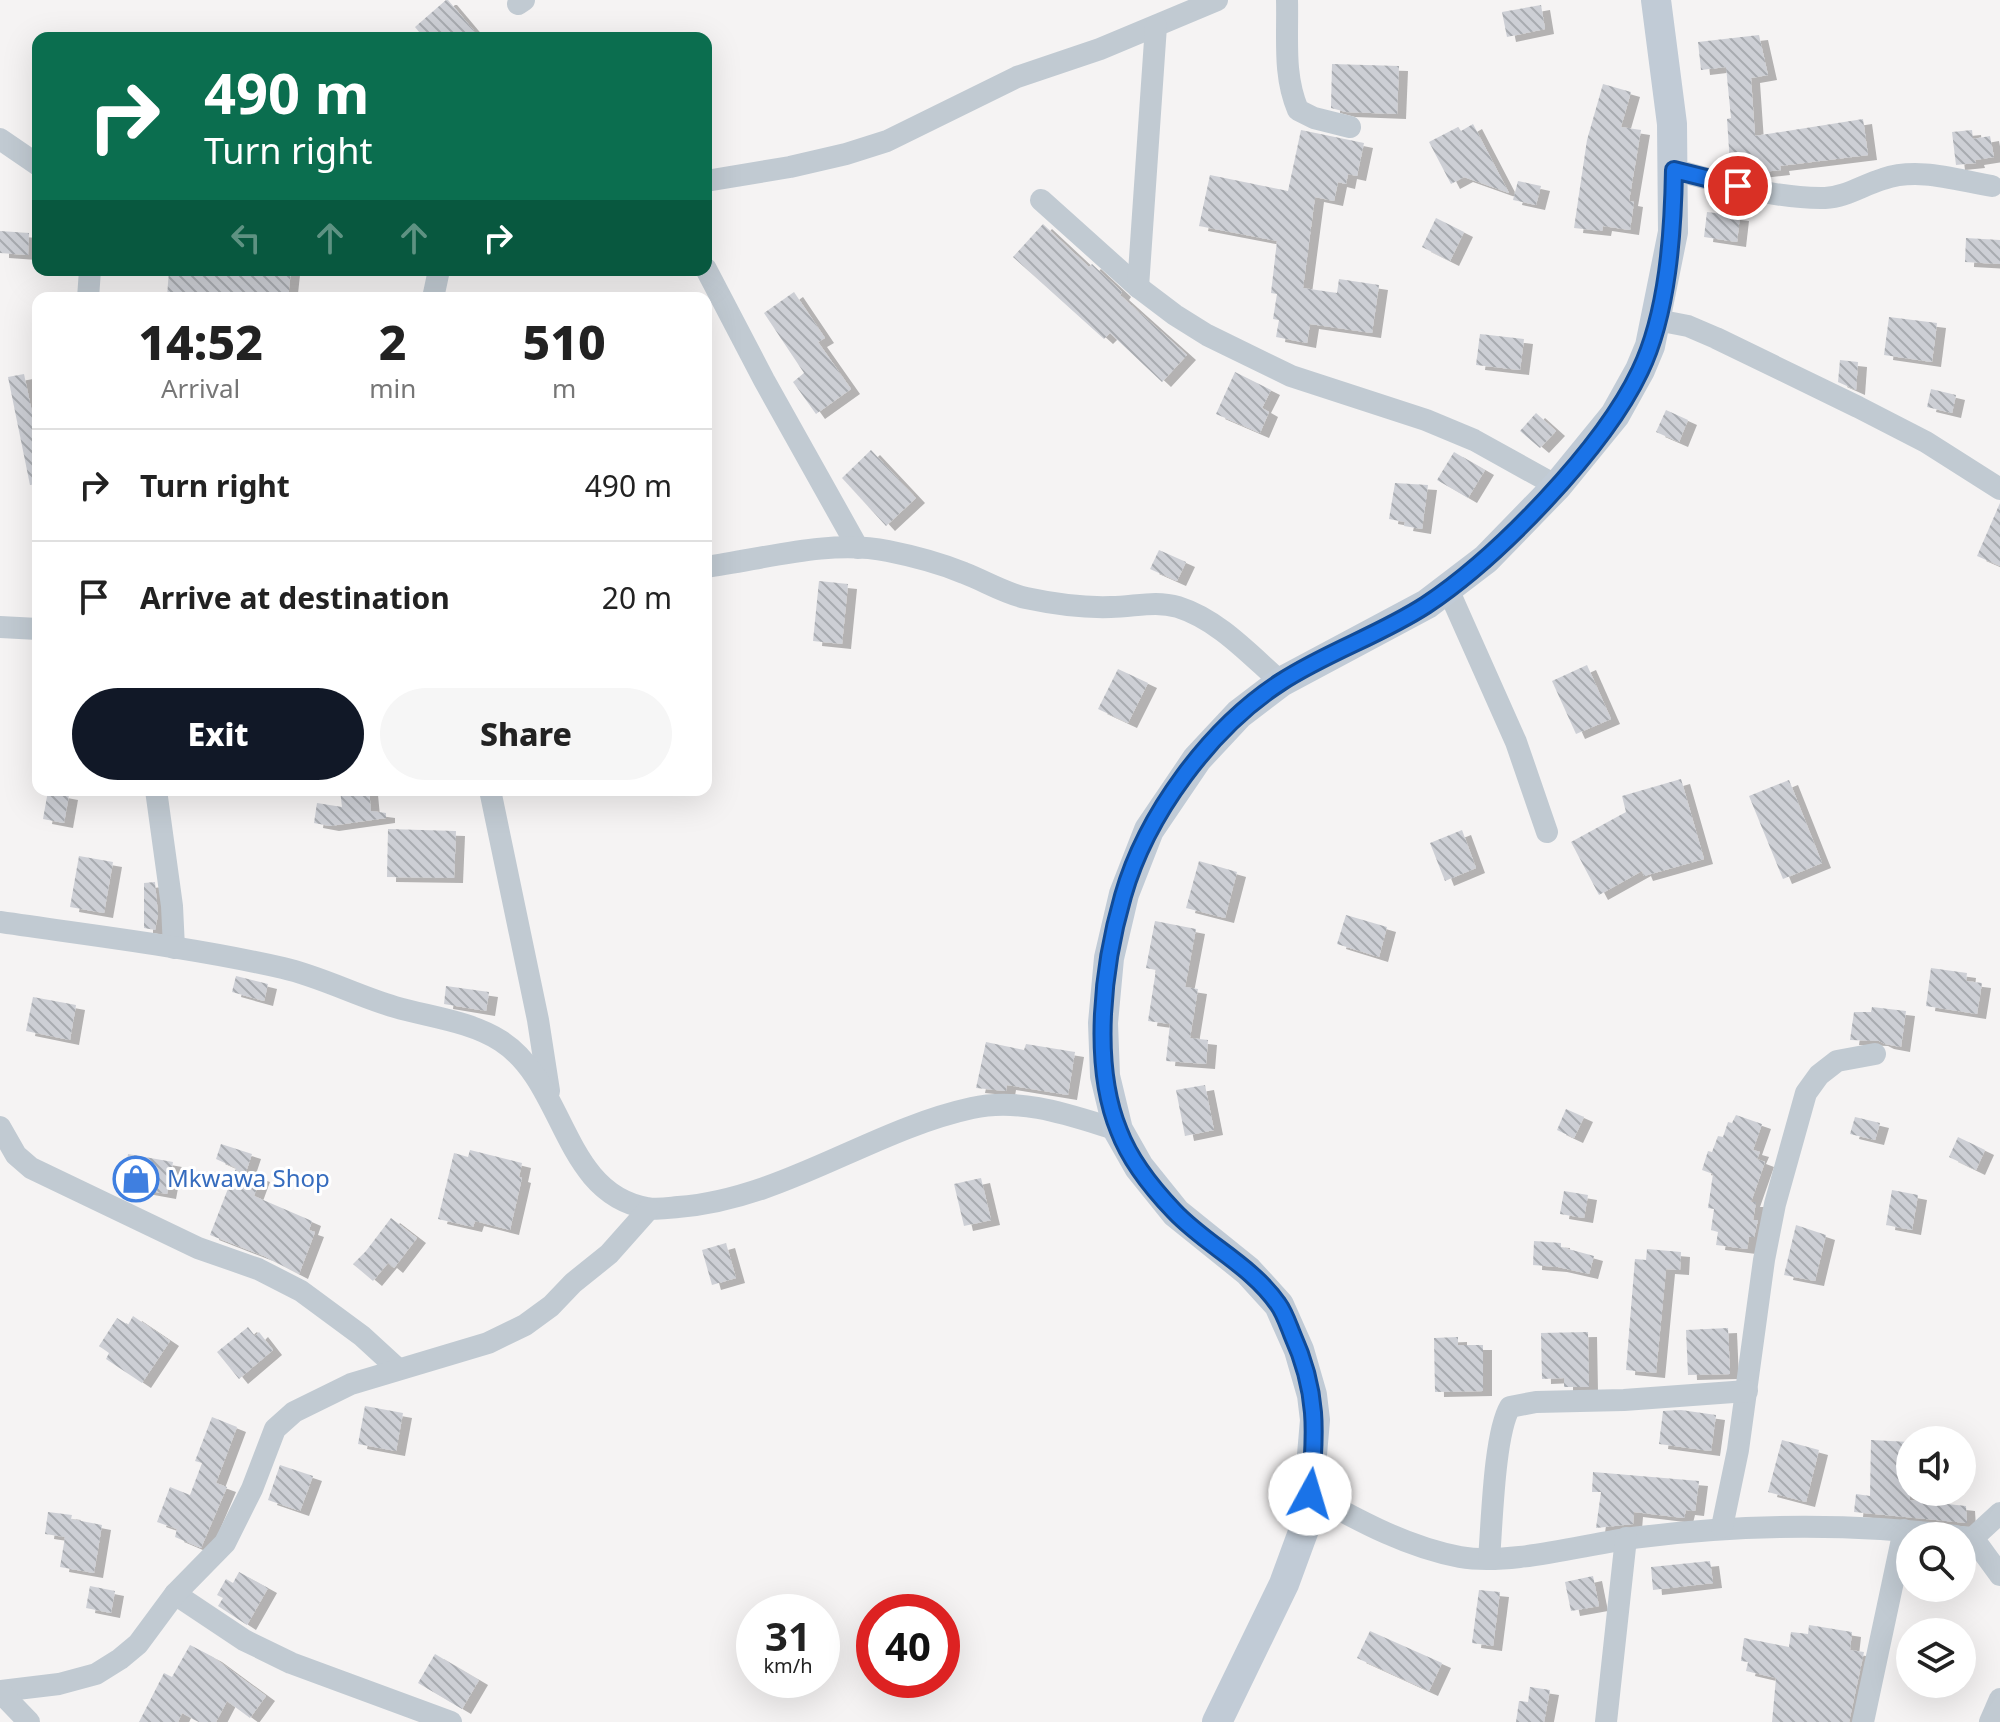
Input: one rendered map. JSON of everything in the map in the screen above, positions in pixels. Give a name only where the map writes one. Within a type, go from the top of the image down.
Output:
[{"type":"street","points":[[712,180],[790,167],[887,141],[1006,82],[1100,49],[1217,0]]},
{"type":"street","points":[[1287,0],[1287,69],[1289,89],[1298,110],[1314,118],[1350,127]]},
{"type":"street","points":[[1217,1722],[1284,1584],[1306,1524],[1315,1420],[1312,1395],[1299,1350],[1279,1305],[1248,1271],[1176,1213],[1139,1167],[1118,1130],[1105,1076],[1103,1023],[1109,958],[1124,894],[1149,830],[1197,759],[1239,714],[1281,682],[1427,604],[1486,559],[1557,486],[1615,415],[1640,370],[1657,320],[1673,232],[1672,124],[1656,0]]},
{"type":"street","points":[[1138,287],[1156,26]]},
{"type":"street","points":[[0,139],[32,161]]},
{"type":"street","points":[[1674,170],[1790,196],[1827,198],[1907,174],[1934,175],[1992,186]]},
{"type":"street","points":[[1041,200],[1138,287],[1207,335],[1291,376],[1426,420],[1474,440],[1557,486]]},
{"type":"street","points":[[710,276],[858,548]]},
{"type":"street","points":[[1657,320],[1688,326],[1716,338],[1858,407],[1926,442],[2000,489]]},
{"type":"street","points":[[712,566],[812,551],[885,550],[966,573],[1022,597],[1052,603],[1082,607],[1149,603],[1177,607],[1213,623],[1281,682]]},
{"type":"street","points":[[1447,587],[1516,742],[1547,832]]},
{"type":"street","points":[[0,627],[32,629]]},
{"type":"street","points":[[157,796],[169,877],[174,948]]},
{"type":"street","points":[[491,796],[538,1020],[549,1096]]},
{"type":"street","points":[[0,922],[284,968],[338,984],[392,1006],[458,1022],[500,1040],[527,1062],[549,1096],[564,1132],[590,1176],[623,1201],[649,1209],[695,1206],[743,1195],[902,1130],[974,1107],[1011,1105],[1048,1109],[1118,1130]]},
{"type":"street","points":[[1722,1527],[1747,1391],[1772,1218],[1806,1093],[1819,1075],[1837,1061],[1875,1054]]},
{"type":"street","points":[[0,1127],[16,1155],[31,1168],[198,1248],[258,1269],[301,1291],[362,1336],[398,1369]]},
{"type":"street","points":[[0,1691],[59,1684],[96,1674],[138,1644],[175,1594],[225,1543],[243,1509],[275,1429],[294,1412],[351,1384],[488,1343],[525,1325],[609,1254],[649,1209]]},
{"type":"street","points":[[1489,1559],[1500,1440],[1505,1415],[1510,1407],[1536,1402],[1624,1400],[1747,1391]]},
{"type":"street","points":[[1310,1494],[1369,1526],[1423,1548],[1462,1557],[1489,1559],[1722,1527],[1896,1529]]},
{"type":"street","points":[[1976,1529],[2000,1513]]},
{"type":"street","points":[[1606,1722],[1626,1538]]},
{"type":"street","points":[[1976,1550],[2000,1575]]},
{"type":"street","points":[[1863,1722],[1896,1567]]},
{"type":"street","points":[[175,1594],[244,1640],[291,1663],[451,1722]]},
{"type":"street","points":[[0,1691],[25,1721]]},
{"type":"street","points":[[1990,1722],[2000,1699]]},
{"type":"building","points":[[448,0],[475,32],[419,32],[415,27]]},
{"type":"building","points":[[1541,5],[1545,29],[1507,37],[1502,12]]},
{"type":"building","points":[[1759,35],[1768,75],[1751,78],[1755,136],[1863,119],[1868,155],[1780,166],[1781,170],[1755,173],[1754,162],[1730,164],[1727,119],[1731,118],[1726,67],[1701,70],[1698,42]]},
{"type":"building","points":[[1332,64],[1399,66],[1397,114],[1346,112],[1331,108]]},
{"type":"building","points":[[1603,84],[1631,92],[1621,127],[1641,130],[1629,201],[1634,202],[1630,230],[1603,226],[1602,231],[1574,228],[1587,140]]},
{"type":"building","points":[[1473,124],[1509,193],[1464,177],[1451,184],[1429,142],[1458,127],[1461,131]]},
{"type":"building","points":[[1301,130],[1364,143],[1357,176],[1348,174],[1346,184],[1338,182],[1334,201],[1315,197],[1303,288],[1337,293],[1339,279],[1379,285],[1372,333],[1310,324],[1307,343],[1276,337],[1279,320],[1273,319],[1277,294],[1271,293],[1277,241],[1199,226],[1210,175],[1288,191]]},
{"type":"building","points":[[1972,130],[1973,139],[1990,136],[1994,157],[1956,165],[1952,132]]},
{"type":"building","points":[[1518,181],[1541,186],[1536,205],[1513,200]]},
{"type":"building","points":[[1707,212],[1740,216],[1737,242],[1704,237]]},
{"type":"building","points":[[1436,218],[1464,232],[1450,261],[1422,247]]},
{"type":"building","points":[[1043,224],[1089,267],[1092,264],[1122,292],[1120,295],[1187,355],[1162,382],[1110,333],[1104,339],[1013,257]]},
{"type":"building","points":[[0,231],[29,233],[28,255],[0,253]]},
{"type":"building","points":[[1966,238],[2000,240],[2000,264],[1965,262]]},
{"type":"building","points":[[169,276],[290,276],[289,292],[167,292]]},
{"type":"building","points":[[794,292],[825,338],[818,342],[851,389],[816,414],[793,382],[804,373],[764,313]]},
{"type":"building","points":[[1889,317],[1937,323],[1932,362],[1884,355]]},
{"type":"building","points":[[1480,334],[1524,339],[1520,370],[1476,365]]},
{"type":"building","points":[[1840,360],[1858,362],[1856,390],[1838,382]]},
{"type":"building","points":[[1235,372],[1271,390],[1262,408],[1269,412],[1260,433],[1216,414]]},
{"type":"building","points":[[24,374],[32,412],[32,485],[30,485],[8,377]]},
{"type":"building","points":[[1931,389],[1956,395],[1952,413],[1927,407]]},
{"type":"building","points":[[1666,410],[1688,420],[1679,442],[1656,432]]},
{"type":"building","points":[[1536,413],[1556,431],[1540,448],[1520,431]]},
{"type":"building","points":[[871,450],[916,498],[886,526],[842,478]]},
{"type":"building","points":[[1454,452],[1485,470],[1468,498],[1437,480]]},
{"type":"building","points":[[1395,483],[1428,485],[1422,529],[1389,519]]},
{"type":"building","points":[[2000,503],[2000,566],[1977,556]]},
{"type":"building","points":[[1159,550],[1186,562],[1177,581],[1150,569]]},
{"type":"building","points":[[819,581],[848,584],[842,644],[813,641]]},
{"type":"building","points":[[1587,665],[1611,719],[1576,734],[1552,681]]},
{"type":"building","points":[[1118,669],[1148,683],[1128,723],[1098,709]]},
{"type":"building","points":[[1681,779],[1704,859],[1644,876],[1642,871],[1599,895],[1571,842],[1626,812],[1622,796]]},
{"type":"building","points":[[1789,780],[1822,863],[1783,879],[1749,796]]},
{"type":"building","points":[[47,796],[69,796],[64,823],[43,819]]},
{"type":"building","points":[[341,796],[370,796],[371,811],[386,813],[386,818],[330,826],[314,823],[317,803],[342,807]]},
{"type":"building","points":[[388,829],[456,831],[454,878],[387,877]]},
{"type":"building","points":[[1462,830],[1476,868],[1445,881],[1430,843]]},
{"type":"building","points":[[79,856],[113,862],[104,913],[70,907]]},
{"type":"building","points":[[1199,861],[1237,872],[1225,918],[1186,908]]},
{"type":"building","points":[[155,882],[158,915],[155,930],[144,928],[144,883]]},
{"type":"building","points":[[1346,915],[1387,927],[1379,957],[1337,944]]},
{"type":"building","points":[[1155,921],[1196,929],[1185,987],[1198,989],[1190,1038],[1208,1040],[1206,1064],[1166,1061],[1170,1024],[1148,1021],[1156,970],[1146,968]]},
{"type":"building","points":[[1931,968],[1967,973],[1966,981],[1982,983],[1977,1014],[1926,1006]]},
{"type":"building","points":[[236,976],[268,984],[264,1001],[232,992]]},
{"type":"building","points":[[446,986],[489,992],[486,1011],[444,1004]]},
{"type":"building","points":[[33,997],[76,1005],[70,1040],[26,1031]]},
{"type":"building","points":[[1872,1007],[1906,1011],[1901,1047],[1879,1041],[1850,1040],[1854,1012],[1871,1012]]},
{"type":"building","points":[[986,1042],[1024,1050],[1026,1044],[1075,1052],[1068,1095],[1007,1085],[1006,1091],[976,1088]]},
{"type":"building","points":[[1205,1085],[1214,1130],[1185,1136],[1176,1090]]},
{"type":"building","points":[[1566,1109],[1584,1117],[1574,1138],[1557,1130]]},
{"type":"building","points":[[1736,1115],[1762,1124],[1753,1150],[1760,1152],[1757,1159],[1765,1162],[1751,1202],[1756,1202],[1753,1220],[1758,1220],[1747,1249],[1716,1245],[1718,1232],[1711,1230],[1714,1209],[1708,1208],[1713,1174],[1702,1170],[1708,1151],[1712,1152],[1718,1136],[1723,1137],[1728,1122],[1732,1123]]},
{"type":"building","points":[[1855,1117],[1880,1123],[1875,1140],[1850,1134]]},
{"type":"building","points":[[1958,1137],[1985,1150],[1976,1170],[1949,1157]]},
{"type":"building","points":[[221,1144],[252,1154],[246,1172],[261,1177],[254,1196],[312,1221],[309,1230],[315,1232],[299,1274],[264,1256],[210,1235],[236,1168],[216,1159]]},
{"type":"building","points":[[470,1150],[522,1163],[519,1177],[522,1178],[510,1230],[475,1221],[473,1227],[438,1219],[454,1153],[468,1157]]},
{"type":"building","points":[[128,1154],[173,1162],[167,1194],[123,1186]]},
{"type":"building","points":[[981,1178],[991,1220],[964,1226],[954,1184]]},
{"type":"building","points":[[1892,1190],[1918,1195],[1912,1230],[1886,1225]]},
{"type":"building","points":[[1564,1191],[1588,1195],[1584,1218],[1560,1214]]},
{"type":"building","points":[[391,1218],[417,1238],[394,1268],[388,1263],[373,1281],[353,1264]]},
{"type":"building","points":[[1796,1225],[1826,1235],[1815,1281],[1784,1275]]},
{"type":"building","points":[[1534,1241],[1561,1243],[1561,1247],[1594,1256],[1589,1274],[1533,1265]]},
{"type":"building","points":[[726,1243],[736,1278],[712,1285],[702,1250]]},
{"type":"building","points":[[1647,1249],[1681,1252],[1680,1270],[1666,1269],[1656,1373],[1626,1370],[1635,1259],[1646,1260]]},
{"type":"building","points":[[133,1316],[170,1341],[142,1383],[106,1359],[109,1353],[99,1346],[117,1318],[128,1325]]},
{"type":"building","points":[[248,1327],[255,1336],[259,1332],[273,1350],[239,1379],[217,1352]]},
{"type":"building","points":[[1728,1328],[1730,1374],[1688,1375],[1686,1330]]},
{"type":"building","points":[[1588,1332],[1589,1387],[1564,1387],[1564,1378],[1542,1379],[1541,1333]]},
{"type":"building","points":[[1458,1337],[1458,1345],[1483,1345],[1483,1391],[1435,1392],[1434,1338]]},
{"type":"building","points":[[365,1406],[403,1413],[396,1451],[358,1444]]},
{"type":"building","points":[[1663,1411],[1716,1415],[1711,1451],[1659,1444]]},
{"type":"building","points":[[212,1417],[237,1427],[216,1483],[227,1487],[201,1548],[175,1537],[177,1529],[157,1522],[170,1487],[190,1495],[202,1463],[195,1461]]},
{"type":"building","points":[[1782,1440],[1819,1450],[1806,1502],[1768,1492]]},
{"type":"building","points":[[1871,1440],[1896,1441],[1896,1506],[1966,1506],[1967,1522],[1854,1512],[1856,1494],[1870,1496]]},
{"type":"building","points":[[280,1465],[313,1476],[300,1511],[268,1500]]},
{"type":"building","points":[[1593,1472],[1699,1481],[1695,1511],[1686,1510],[1684,1518],[1634,1512],[1633,1524],[1596,1528],[1601,1492],[1592,1492]]},
{"type":"building","points":[[48,1512],[72,1515],[71,1519],[102,1525],[94,1573],[60,1567],[65,1537],[45,1534]]},
{"type":"building","points":[[1710,1561],[1713,1583],[1653,1590],[1651,1567]]},
{"type":"building","points":[[239,1572],[268,1588],[247,1625],[218,1606],[223,1598],[217,1595],[226,1579],[233,1583]]},
{"type":"building","points":[[1593,1576],[1599,1606],[1571,1611],[1565,1582]]},
{"type":"building","points":[[90,1586],[115,1591],[111,1613],[86,1608]]},
{"type":"building","points":[[1479,1590],[1500,1592],[1493,1646],[1472,1643]]},
{"type":"building","points":[[1809,1625],[1852,1632],[1850,1650],[1864,1652],[1849,1722],[1772,1722],[1776,1678],[1746,1671],[1748,1662],[1741,1661],[1744,1638],[1789,1647],[1791,1632],[1808,1634]]},
{"type":"building","points":[[1370,1631],[1442,1663],[1429,1691],[1357,1658]]},
{"type":"building","points":[[190,1645],[213,1657],[266,1696],[250,1718],[227,1701],[216,1722],[199,1722],[182,1713],[178,1722],[139,1722],[164,1673],[172,1677]]},
{"type":"building","points":[[435,1654],[479,1680],[462,1709],[418,1683]]},
{"type":"building","points":[[1530,1687],[1550,1690],[1544,1722],[1516,1722],[1519,1701],[1528,1702]]},
{"type":"place","name":"Mkwawa Shop","points":[[136,1179]]},
{"type":"route","points":[[1310,1494],[1315,1420],[1312,1395],[1299,1350],[1279,1305],[1248,1271],[1176,1213],[1139,1167],[1118,1130],[1105,1076],[1103,1023],[1109,958],[1124,894],[1149,830],[1197,759],[1239,714],[1281,682],[1427,604],[1486,559],[1557,486],[1615,415],[1650,346],[1673,232],[1674,170],[1738,186]]}]
